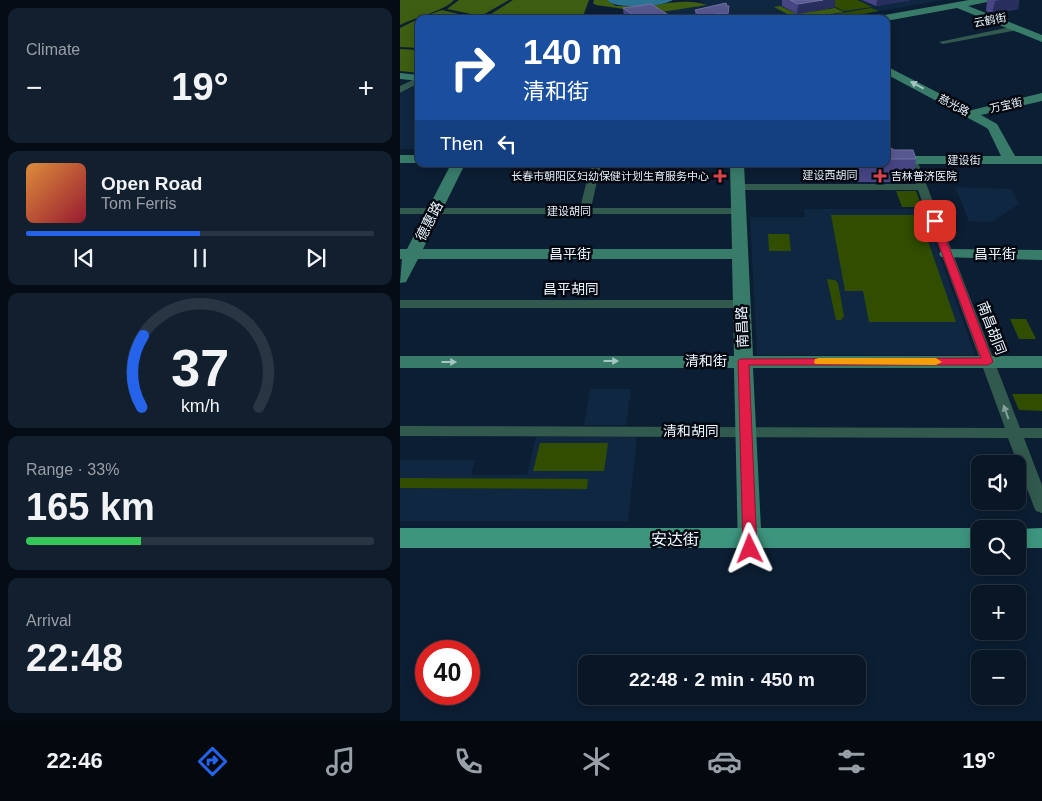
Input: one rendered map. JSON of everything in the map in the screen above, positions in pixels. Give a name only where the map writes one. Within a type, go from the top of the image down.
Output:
[{"type":"main road","name":"安达街","points":[[400,538],[971,550]]},
{"type":"main road","name":"安达街","points":[[400,549],[750,544],[971,538]]},
{"type":"main road","points":[[1026,538],[1042,538]]},
{"type":"main road","points":[[1026,550],[1042,550]]},
{"type":"street","points":[[890,17],[984,0]]},
{"type":"street","points":[[958,5],[1042,39]]},
{"type":"street","name":"云鹤街","points":[[943,42],[1033,25]]},
{"type":"street","name":"慈光路","points":[[890,71],[993,127],[1008,156]]},
{"type":"street","points":[[400,76],[415,78]]},
{"type":"street","points":[[400,90],[415,81]]},
{"type":"street","name":"万宝街","points":[[970,114],[1042,97]]},
{"type":"street","points":[[400,155],[415,155]]},
{"type":"street","name":"建设街","points":[[890,156],[1042,156]]},
{"type":"street","points":[[400,159],[415,159]]},
{"type":"street","name":"建设街","points":[[890,160],[1042,160]]},
{"type":"street","name":"南昌胡同","points":[[912,160],[1042,507]]},
{"type":"street","name":"德惠路","points":[[400,278],[406,254],[434,211],[456,167]]},
{"type":"street","points":[[585,211],[595,167]]},
{"type":"street","name":"南昌路","points":[[737,167],[750,544]]},
{"type":"street","name":"建设西胡同","points":[[738,187],[922,188]]},
{"type":"street","name":"建设胡同","points":[[400,211],[738,211]]},
{"type":"street","name":"昌平街","points":[[406,254],[740,254]]},
{"type":"street","name":"昌平街","points":[[947,254],[1042,254]]},
{"type":"street","name":"昌平胡同","points":[[400,304],[742,304]]},
{"type":"street","name":"清和街","points":[[400,362],[1042,362]]},
{"type":"street","name":"清和胡同","points":[[400,431],[1042,433]]},
{"type":"shaded area","points":[[607,0],[673,0],[650,6],[629,6],[619,5]]},
{"type":"shaded area","points":[[699,0],[943,0],[858,15],[642,15],[706,5]]},
{"type":"shaded area","points":[[415,85],[415,149],[400,149],[400,94]]},
{"type":"shaded area","points":[[955,187],[1011,189],[1019,204],[992,222],[969,221]]},
{"type":"shaded area","points":[[804,209],[923,209],[975,355],[757,355],[750,217],[805,217]]},
{"type":"shaded area","points":[[590,389],[631,389],[626,425],[584,425]]},
{"type":"shaded area","points":[[536,437],[637,437],[628,521],[400,521],[400,460],[475,460],[471,475],[527,475]]},
{"type":"green space","points":[[400,0],[454,0],[450,4],[425,15],[415,15],[415,19],[400,25]]},
{"type":"green space","points":[[459,0],[509,0],[483,15],[447,9]]},
{"type":"green space","points":[[513,0],[589,0],[583,15],[489,15]]},
{"type":"green space","points":[[594,0],[607,0],[616,6],[642,6],[684,2],[707,5],[635,15],[631,10],[593,3]]},
{"type":"green space","points":[[820,0],[857,0],[872,7],[844,11]]},
{"type":"green space","points":[[780,6],[797,14],[835,8],[844,12],[824,15],[789,15],[774,7]]},
{"type":"green space","points":[[871,8],[879,11],[857,15],[830,15]]},
{"type":"green space","points":[[442,10],[463,15],[428,15]]},
{"type":"green space","points":[[415,20],[415,48],[400,47],[400,28]]},
{"type":"green space","points":[[400,49],[415,50],[415,73],[400,71]]},
{"type":"green space","points":[[896,191],[916,191],[922,207],[902,207]]},
{"type":"green space","points":[[831,215],[919,215],[956,322],[869,322],[863,291],[845,291]]},
{"type":"green space","points":[[768,234],[789,234],[791,251],[769,251]]},
{"type":"green space","points":[[827,279],[835,280],[838,283],[844,316],[841,320],[836,320]]},
{"type":"green space","points":[[1010,319],[1026,319],[1036,339],[1019,339]]},
{"type":"green space","points":[[1012,394],[1042,394],[1042,411],[1019,410]]},
{"type":"green space","points":[[540,443],[608,443],[604,471],[533,471]]},
{"type":"green space","points":[[400,478],[588,479],[587,489],[400,488]]},
{"type":"building","points":[[790,0],[823,0],[798,4]]},
{"type":"building","points":[[726,3],[729,6],[728,14],[699,15],[695,10]]},
{"type":"building","points":[[651,4],[669,15],[633,15],[623,8]]},
{"type":"building","points":[[890,148],[894,150],[913,150],[916,159],[890,159]]},
{"type":"slow traffic","points":[[819,362],[936,362]]},
{"type":"place","name":"长春市朝阳区妇幼保健计划生育服务中心","points":[[720,176]]},
{"type":"place","name":"吉林普济医院","points":[[880,176]]},
{"type":"route","points":[[750,549],[744,361],[988,362],[935,221]]}]
